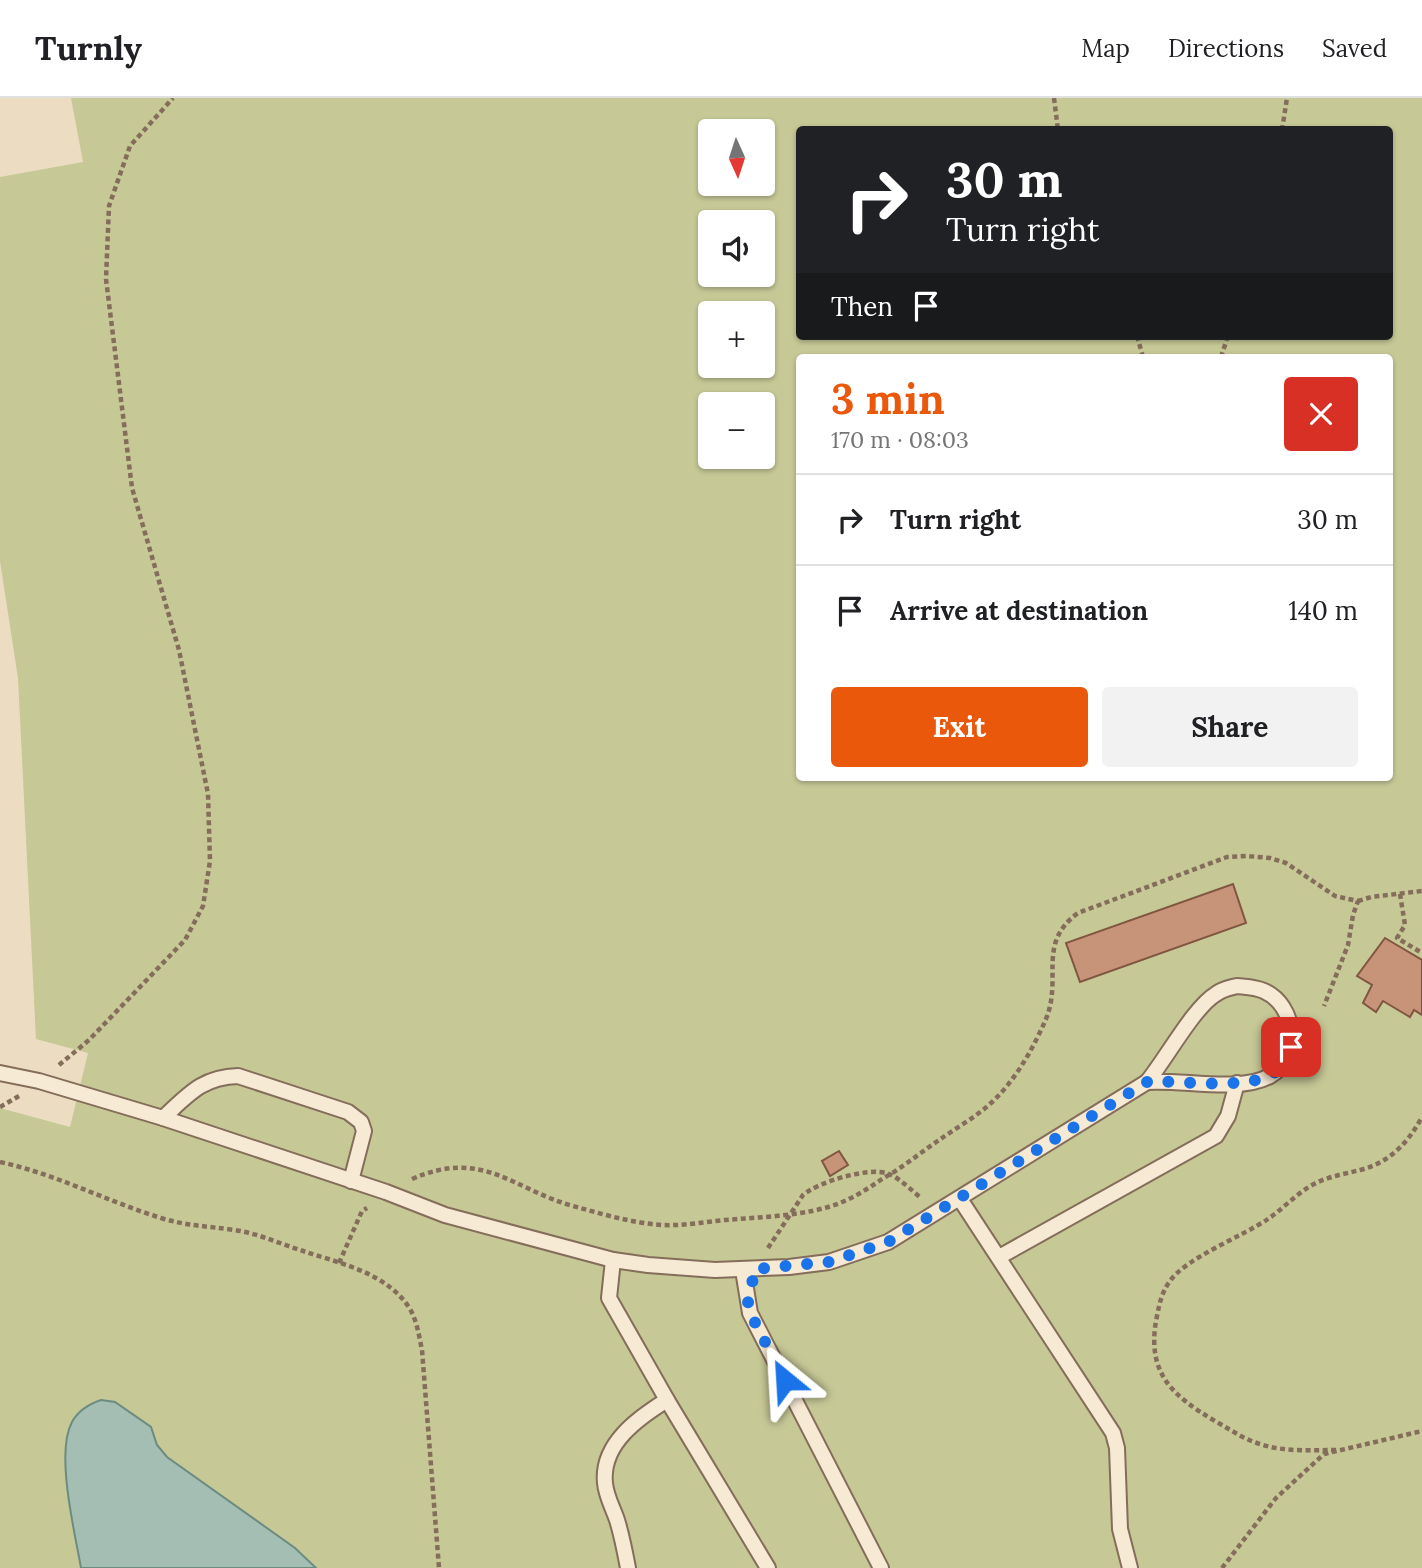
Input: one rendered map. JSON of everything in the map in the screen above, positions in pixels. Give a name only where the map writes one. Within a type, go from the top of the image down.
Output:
[{"type":"lane","points":[[0,1073],[39,1081],[163,1118],[386,1192],[445,1215],[613,1259],[678,1268],[749,1270],[829,1262],[852,1255],[888,1242],[939,1212],[1147,1082],[1202,1005],[1215,994],[1226,989],[1251,987],[1264,990],[1281,1004],[1290,1024],[1291,1047],[1280,1068],[1270,1076],[1237,1083],[1170,1080],[1147,1082]]},
{"type":"lane","points":[[163,1118],[202,1084],[219,1076],[238,1076],[348,1112],[361,1122],[365,1131],[351,1181]]},
{"type":"lane","points":[[999,1257],[1216,1136],[1228,1116],[1237,1083]]},
{"type":"lane","points":[[960,1199],[1113,1433],[1117,1448],[1120,1529],[1129,1568]]},
{"type":"lane","points":[[613,1259],[609,1298],[768,1568]]},
{"type":"lane","points":[[749,1270],[750,1313],[881,1568]]},
{"type":"lane","points":[[628,1568],[605,1483],[606,1465],[631,1424],[667,1400]]},
{"type":"path","points":[[0,1107],[13,1101],[89,1040],[185,940],[203,906],[210,861],[208,794],[179,650],[132,488],[106,279],[108,206],[130,146],[173,98]]},
{"type":"path","points":[[1055,98],[1058,126]]},
{"type":"path","points":[[1283,126],[1287,98]]},
{"type":"path","points":[[339,1263],[362,1211],[386,1192],[421,1175],[461,1168],[501,1174],[555,1200],[625,1219],[659,1225],[790,1213],[840,1203],[890,1174],[990,1104],[1007,1086],[1032,1048],[1052,1003],[1052,957],[1056,937],[1065,923],[1078,913],[1227,857],[1270,858],[1286,863],[1335,896],[1358,901],[1422,891]]},
{"type":"path","points":[[1400,894],[1405,925],[1397,938],[1422,953]]},
{"type":"path","points":[[1324,1006],[1348,945],[1358,901]]},
{"type":"path","points":[[1336,1450],[1281,1449],[1259,1444],[1181,1399],[1166,1383],[1156,1359],[1154,1333],[1159,1306],[1171,1279],[1184,1267],[1269,1219],[1317,1182],[1360,1170],[1390,1157],[1408,1139],[1422,1117]]},
{"type":"path","points":[[0,1161],[187,1226],[260,1235],[339,1263],[383,1282],[398,1294],[411,1310],[418,1328],[425,1382],[439,1568]]},
{"type":"path","points":[[749,1270],[808,1190],[847,1177],[870,1172],[890,1174],[939,1212]]},
{"type":"path","points":[[1222,1568],[1276,1498],[1324,1454],[1422,1431]]},
{"type":"green space","points":[[71,98],[1422,98],[1422,1568],[0,1568],[0,1108],[70,1127],[88,1053],[36,1039],[18,678],[0,561],[0,177],[83,162]]},
{"type":"shaded area","points":[[101,1400],[115,1402],[151,1427],[157,1445],[167,1457],[295,1548],[316,1568],[81,1568],[68,1494],[65,1453],[67,1436],[77,1414]]},
{"type":"building","points":[[1233,884],[1246,923],[1080,982],[1066,943]]},
{"type":"building","points":[[1385,938],[1422,960],[1422,1015],[1414,1010],[1410,1017],[1383,1001],[1376,1012],[1363,1003],[1372,985],[1357,976]]},
{"type":"building","points":[[839,1151],[848,1165],[830,1176],[822,1161]]},
{"type":"route","points":[[785,1380],[750,1313],[748,1302],[755,1269],[829,1262],[888,1242],[1147,1082],[1170,1080],[1223,1084],[1255,1081],[1270,1076],[1280,1068],[1291,1047]]}]
